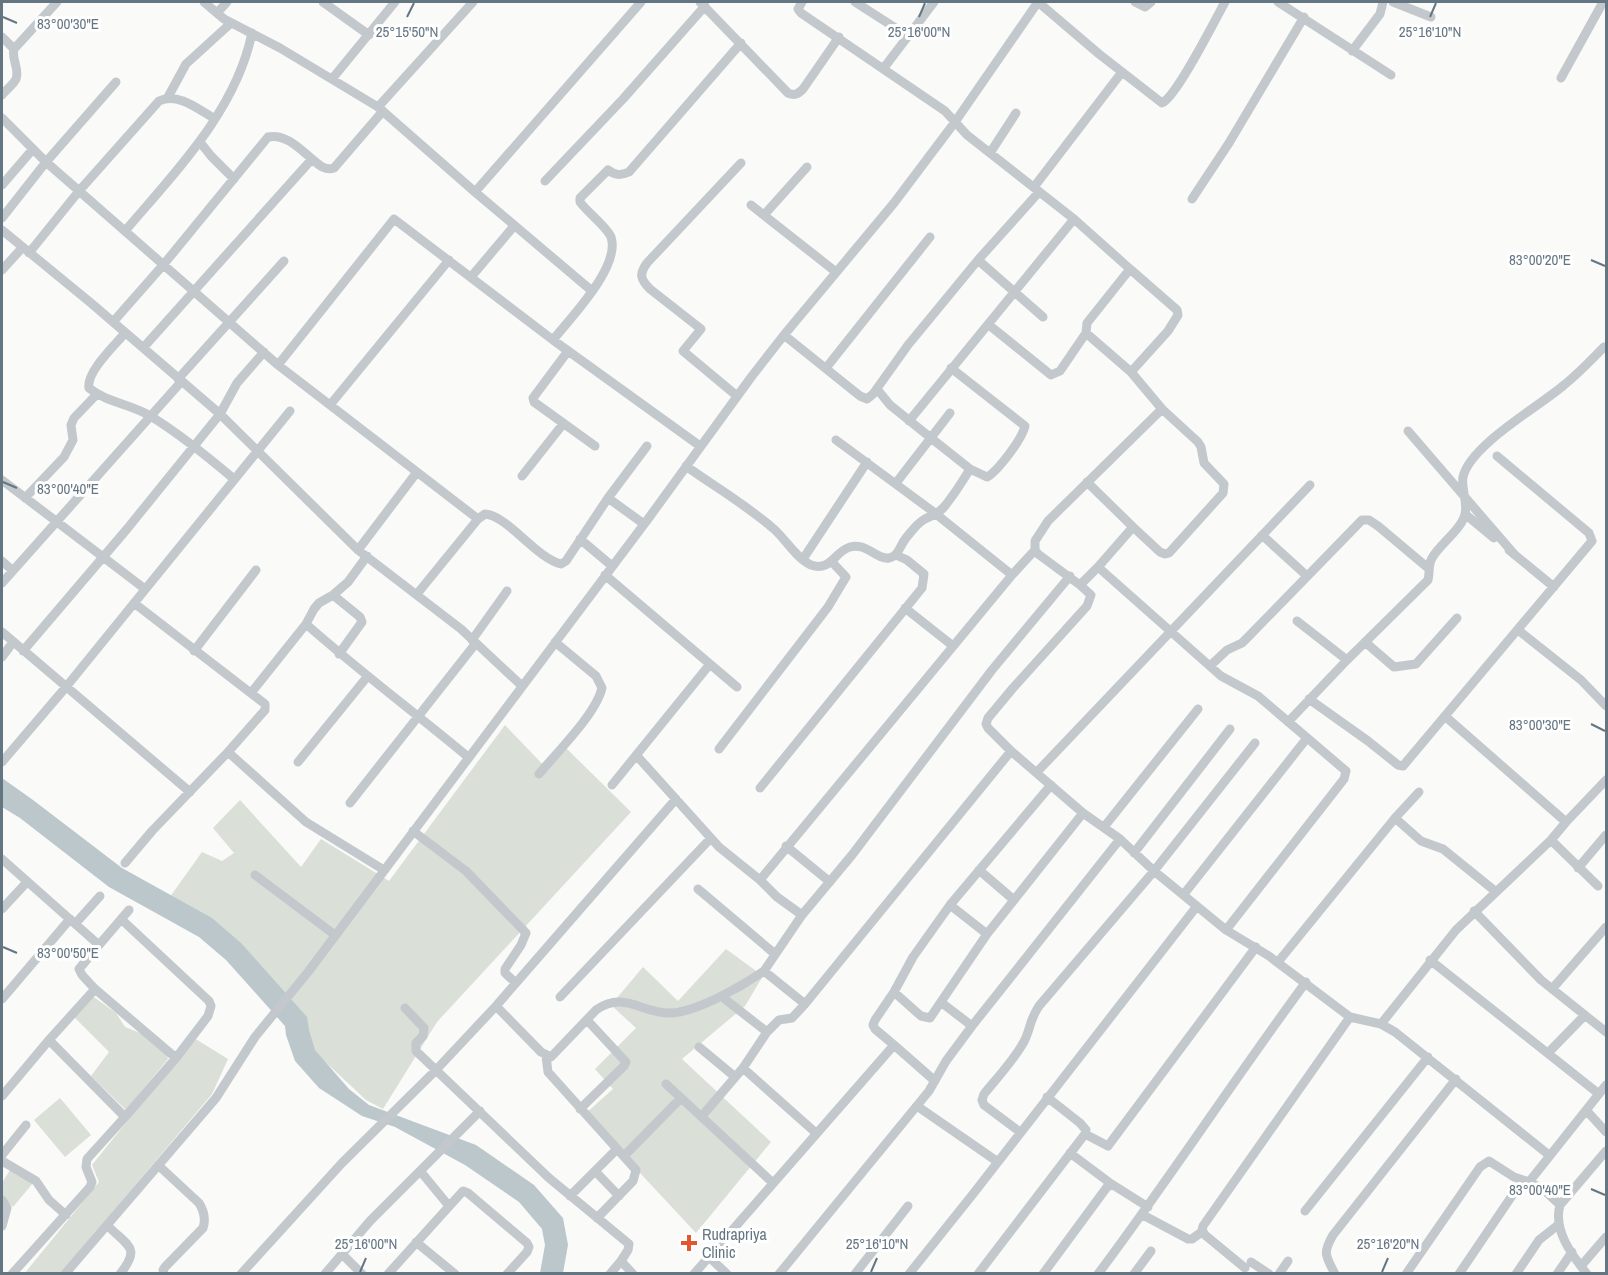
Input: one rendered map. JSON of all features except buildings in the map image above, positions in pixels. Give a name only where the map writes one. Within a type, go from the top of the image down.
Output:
[{"type":"street","points":[[2,95],[16,79],[14,49],[57,2]]},
{"type":"street","points":[[204,2],[231,22],[380,109],[592,291]]},
{"type":"street","points":[[217,13],[227,2]]},
{"type":"street","points":[[323,2],[369,35]]},
{"type":"street","points":[[332,79],[396,2]]},
{"type":"street","points":[[113,322],[164,264],[268,137],[276,135],[296,146],[321,167],[334,168],[380,109],[473,2]]},
{"type":"street","points":[[475,192],[641,2]]},
{"type":"street","points":[[802,2],[798,9],[801,13],[945,111],[967,135],[1074,219],[1177,310],[1178,315],[1168,331],[1131,372]]},
{"type":"street","points":[[855,2],[908,36]]},
{"type":"street","points":[[883,69],[934,2]]},
{"type":"street","points":[[65,1274],[216,1098],[264,1025],[295,988],[384,870],[784,335],[894,203],[955,122],[1038,2],[1162,103],[1178,84],[1225,2]]},
{"type":"street","points":[[1135,2],[1145,7],[1151,2]]},
{"type":"street","points":[[1278,2],[1390,75]]},
{"type":"street","points":[[1352,51],[1380,14],[1383,2]]},
{"type":"street","points":[[1393,2],[1431,17]]},
{"type":"street","points":[[1561,78],[1603,2]]},
{"type":"street","points":[[545,181],[623,99],[702,4],[788,93],[793,95],[799,94],[804,89],[838,37]]},
{"type":"street","points":[[1192,199],[1229,143],[1304,17]]},
{"type":"street","points":[[2,270],[26,251],[147,113],[159,101],[168,97],[186,64],[231,22]]},
{"type":"street","points":[[125,231],[200,142],[215,119],[245,63],[252,33]]},
{"type":"street","points":[[2,37],[14,49]]},
{"type":"street","points":[[553,340],[592,291],[608,265],[612,244],[610,235],[586,210],[580,198],[608,170],[622,175],[629,172],[741,43]]},
{"type":"street","points":[[784,335],[863,398],[870,397],[908,345],[1037,189],[1122,72]]},
{"type":"street","points":[[2,218],[46,162],[116,82]]},
{"type":"street","points":[[168,97],[190,104],[215,119]]},
{"type":"street","points":[[990,153],[1016,113]]},
{"type":"street","points":[[2,118],[46,162],[278,365],[478,519]]},
{"type":"street","points":[[200,142],[234,179]]},
{"type":"street","points":[[2,186],[33,149]]},
{"type":"street","points":[[143,348],[312,159]]},
{"type":"street","points":[[738,396],[683,351],[701,329],[650,289],[641,276],[647,263],[741,163]]},
{"type":"street","points":[[764,215],[807,167]]},
{"type":"street","points":[[751,205],[836,272]]},
{"type":"street","points":[[278,365],[394,219],[553,340],[700,446]]},
{"type":"street","points":[[909,421],[1074,219]]},
{"type":"street","points":[[471,277],[514,226]]},
{"type":"street","points":[[2,230],[220,414],[358,550],[474,641],[522,686]]},
{"type":"street","points":[[826,368],[930,237]]},
{"type":"street","points":[[330,405],[449,260]]},
{"type":"street","points":[[978,260],[1043,317]]},
{"type":"street","points":[[2,583],[58,523],[229,322],[284,261]]},
{"type":"street","points":[[989,325],[1051,375],[1060,370],[1086,333],[1087,323],[1130,269]]},
{"type":"street","points":[[125,333],[91,373],[87,381],[89,388],[112,401],[133,407],[151,416],[194,446],[234,479]]},
{"type":"street","points":[[1086,333],[1131,372],[1162,409],[1198,442],[1204,463],[1224,484],[1225,488],[1169,553],[1165,554],[1160,552],[1087,482]]},
{"type":"street","points":[[1288,722],[1428,580],[1428,568],[1433,556],[1465,514],[1463,477],[1479,452],[1518,417],[1563,387],[1604,347]]},
{"type":"street","points":[[568,351],[533,398],[534,402],[595,446]]},
{"type":"street","points":[[23,651],[220,414],[237,383],[264,352]]},
{"type":"street","points":[[876,389],[890,405],[970,469],[983,477],[990,476],[1019,440],[1025,426],[951,368]]},
{"type":"street","points":[[25,498],[64,457],[73,440],[71,425],[74,418],[97,394]]},
{"type":"street","points":[[1162,409],[1048,521],[1035,541],[1035,550],[1038,554],[1070,576],[1090,595],[1087,606],[988,718],[986,724],[988,728],[1011,751],[1083,813],[1120,839],[1154,871],[1226,930],[1278,962],[1350,1017],[1381,1024],[1395,1032],[1428,1056],[1549,1155]]},
{"type":"street","points":[[2,762],[66,687],[290,411]]},
{"type":"street","points":[[896,483],[951,413]]},
{"type":"street","points":[[522,476],[563,424]]},
{"type":"street","points":[[1408,431],[1514,554]]},
{"type":"street","points":[[836,440],[937,514],[1012,575]]},
{"type":"street","points":[[417,594],[478,519],[485,514],[496,517],[555,563],[561,564],[566,561],[646,446]]},
{"type":"street","points":[[1309,699],[1398,765],[1403,766],[1592,541],[1589,532],[1497,456]]},
{"type":"street","points":[[802,559],[867,462]]},
{"type":"street","points":[[686,466],[775,530],[802,559],[811,565],[823,567],[850,547],[870,549],[888,558],[896,555],[902,542],[917,524],[937,514],[951,498],[970,469]]},
{"type":"street","points":[[358,550],[417,472]]},
{"type":"street","points":[[2,480],[146,589]]},
{"type":"street","points":[[1037,772],[1310,485]]},
{"type":"street","points":[[608,498],[644,524]]},
{"type":"street","points":[[1465,514],[1554,587]]},
{"type":"street","points":[[1210,666],[1227,650],[1250,636],[1362,520],[1369,520],[1378,526],[1428,568]]},
{"type":"street","points":[[1080,585],[1133,527]]},
{"type":"street","points":[[1262,535],[1307,576]]},
{"type":"street","points":[[580,539],[612,566]]},
{"type":"street","points":[[760,880],[1035,550]]},
{"type":"street","points":[[760,788],[922,588],[924,574],[907,560],[896,555]]},
{"type":"street","points":[[251,693],[306,624],[319,603],[348,582],[367,556]]},
{"type":"street","points":[[2,561],[13,571]]},
{"type":"street","points":[[719,749],[844,584],[846,578],[832,562]]},
{"type":"street","points":[[1098,567],[1221,676],[1258,696],[1343,768],[1346,775],[1226,930]]},
{"type":"street","points":[[194,651],[256,570]]},
{"type":"street","points":[[605,575],[736,687]]},
{"type":"street","points":[[546,1056],[555,1055],[604,1004],[615,1001],[671,1013],[678,1012],[739,988],[764,971],[802,915],[918,771],[992,670],[1070,576]]},
{"type":"street","points":[[350,803],[419,716],[507,591]]},
{"type":"street","points":[[333,595],[360,617],[362,622],[339,654]]},
{"type":"street","points":[[125,863],[152,831],[228,753],[266,710],[265,704],[134,603]]},
{"type":"street","points":[[905,608],[953,646]]},
{"type":"street","points":[[1365,642],[1394,667],[1416,664],[1457,618]]},
{"type":"street","points":[[1297,621],[1347,660]]},
{"type":"street","points":[[306,624],[339,654],[468,757]]},
{"type":"street","points":[[1518,630],[1581,680],[1606,706]]},
{"type":"street","points":[[2,632],[190,792]]},
{"type":"street","points":[[2,657],[13,642]]},
{"type":"street","points":[[539,774],[584,720],[600,697],[602,688],[596,676],[555,642]]},
{"type":"street","points":[[612,785],[710,664]]},
{"type":"street","points":[[298,762],[367,676]]},
{"type":"street","points":[[1104,827],[1198,710]]},
{"type":"street","points":[[1446,717],[1566,822]]},
{"type":"street","points":[[1134,853],[1230,729]]},
{"type":"street","points":[[1184,894],[1306,738]]},
{"type":"street","points":[[1020,1132],[984,1105],[982,1100],[984,1094],[1021,1047],[1027,1036],[1030,1021],[1039,1006],[1154,871],[1255,743]]},
{"type":"street","points":[[702,1116],[743,1068],[767,1032],[779,1020],[792,1018],[805,1004],[1011,751]]},
{"type":"street","points":[[228,753],[306,822],[384,870]]},
{"type":"street","points":[[637,756],[732,859],[802,915]]},
{"type":"street","points":[[1381,1024],[1430,960],[1474,911],[1551,840],[1606,780]]},
{"type":"street","points":[[935,1081],[875,1029],[873,1024],[913,957],[950,904],[1051,785]]},
{"type":"street","points":[[1278,962],[1395,818],[1419,792]]},
{"type":"street","points":[[241,1274],[342,1163],[436,1070],[496,1006],[676,799]]},
{"type":"street","points":[[894,992],[926,1019],[934,1014],[987,934],[1083,813]]},
{"type":"street","points":[[1395,818],[1421,841],[1435,844],[1443,849],[1495,891]]},
{"type":"street","points":[[413,831],[466,871],[526,933],[522,945],[505,969],[516,983]]},
{"type":"street","points":[[1578,868],[1606,835]]},
{"type":"street","points":[[560,997],[711,838]]},
{"type":"street","points":[[779,1274],[917,1106],[972,1026],[1120,839]]},
{"type":"street","points":[[1551,840],[1598,885]]},
{"type":"street","points":[[786,846],[830,882]]},
{"type":"street","points":[[2,860],[99,945]]},
{"type":"street","points":[[980,870],[1014,900]]},
{"type":"street","points":[[255,875],[335,935]]},
{"type":"street","points":[[2,909],[27,882]]},
{"type":"street","points":[[698,889],[775,954]]},
{"type":"street","points":[[2,999],[72,921],[100,896]]},
{"type":"street","points":[[950,904],[987,934]]},
{"type":"street","points":[[909,1274],[1197,906]]},
{"type":"street","points":[[129,910],[79,969],[95,989],[176,1058]]},
{"type":"street","points":[[1474,911],[1541,980],[1606,1032]]},
{"type":"street","points":[[12,1274],[66,1215],[92,1182],[86,1167],[87,1159],[176,1058],[208,1016],[211,1006],[209,1001],[121,919]]},
{"type":"street","points":[[1552,989],[1606,927]]},
{"type":"street","points":[[1085,1134],[1108,1146],[1256,947]]},
{"type":"street","points":[[1430,960],[1599,1094]]},
{"type":"street","points":[[764,971],[805,1004]]},
{"type":"street","points":[[1098,1274],[1306,982]]},
{"type":"street","points":[[2,1095],[95,989]]},
{"type":"street","points":[[721,996],[767,1032]]},
{"type":"street","points":[[942,1004],[972,1026]]},
{"type":"street","points":[[496,1006],[546,1056],[548,1072],[634,1166],[637,1173],[633,1181],[597,1218]]},
{"type":"street","points":[[405,1008],[424,1028],[423,1036],[416,1043],[416,1052],[527,1158],[629,1244],[628,1250],[610,1274]]},
{"type":"street","points":[[1548,1053],[1585,1015]]},
{"type":"street","points":[[1070,1153],[1145,1211],[1188,1239],[1192,1239],[1203,1231],[1203,1226],[1350,1017]]},
{"type":"street","points":[[580,1109],[626,1062],[587,1020]]},
{"type":"street","points":[[49,1040],[125,1117]]},
{"type":"street","points":[[694,1274],[894,1045]]},
{"type":"street","points":[[699,1047],[734,1076]]},
{"type":"street","points":[[1305,1211],[1428,1056]]},
{"type":"street","points":[[743,1068],[816,1133]]},
{"type":"street","points":[[1335,1274],[1326,1255],[1326,1248],[1333,1235],[1456,1079]]},
{"type":"street","points":[[666,1084],[772,1183]]},
{"type":"street","points":[[1459,1274],[1526,1181],[1606,1084]]},
{"type":"street","points":[[978,1274],[1085,1134],[1086,1130],[1080,1123],[1047,1097]]},
{"type":"street","points":[[570,1196],[595,1171],[680,1099]]},
{"type":"street","points":[[917,1106],[998,1162]]},
{"type":"street","points":[[1586,1110],[1606,1132]]},
{"type":"street","points":[[325,1274],[370,1221],[480,1112]]},
{"type":"street","points":[[2,1155],[26,1125]]},
{"type":"street","points":[[1606,1151],[1560,1205],[1557,1216],[1558,1225],[1584,1270],[1606,1237]]},
{"type":"street","points":[[2,1161],[36,1181],[49,1200],[66,1215]]},
{"type":"street","points":[[1406,1274],[1480,1167],[1486,1162],[1493,1162],[1543,1188],[1560,1205]]},
{"type":"street","points":[[158,1165],[199,1203],[205,1222],[203,1228],[165,1267],[164,1274]]},
{"type":"street","points":[[595,1171],[619,1196]]},
{"type":"street","points":[[420,1172],[449,1206]]},
{"type":"street","points":[[1043,1274],[1110,1183]]},
{"type":"street","points":[[388,1274],[462,1191],[468,1193],[527,1243],[529,1247],[527,1252],[507,1274]]},
{"type":"street","points":[[2,1200],[6,1208],[2,1226]]},
{"type":"street","points":[[855,1274],[908,1206]]},
{"type":"street","points":[[107,1225],[130,1248],[132,1254],[131,1260],[120,1274]]},
{"type":"street","points":[[1515,1274],[1539,1240],[1558,1225]]},
{"type":"street","points":[[1203,1231],[1248,1265],[1269,1274]]},
{"type":"street","points":[[416,1242],[455,1274]]},
{"type":"street","points":[[1134,1274],[1151,1251]]},
{"type":"street","points":[[1557,1274],[1572,1252]]},
{"type":"street","points":[[342,1254],[362,1274]]},
{"type":"street","points":[[709,1257],[728,1274]]},
{"type":"street","points":[[621,1261],[633,1274]]},
{"type":"street","points":[[1279,1274],[1288,1262]]},
{"type":"shaded area","points":[[505,725],[548,770],[565,747],[631,812],[437,1022],[383,1109],[366,1100],[303,1041],[295,1015],[167,901],[202,852],[222,861],[234,853],[213,828],[240,800],[301,867],[321,839],[389,881]]},
{"type":"shaded area","points":[[2,778],[122,868],[212,918],[241,943],[307,1017],[315,1050],[349,1089],[369,1105],[476,1145],[534,1185],[563,1218],[568,1245],[563,1273],[540,1273],[545,1245],[542,1229],[519,1202],[465,1165],[395,1127],[362,1116],[319,1088],[295,1061],[285,1026],[226,960],[199,937],[109,887],[20,818],[2,807]]},
{"type":"shaded area","points":[[726,949],[763,976],[745,1006],[682,1059],[771,1142],[696,1233],[585,1114],[613,1089],[595,1069],[636,1028],[611,1005],[643,967],[678,1001]]},
{"type":"shaded area","points":[[91,995],[116,1013],[125,1027],[163,1042],[168,1059],[126,1110],[91,1076],[109,1052],[74,1017]]},
{"type":"shaded area","points":[[194,1038],[228,1059],[212,1094],[61,1273],[24,1274],[99,1182],[92,1165]]},
{"type":"shaded area","points":[[60,1098],[91,1135],[65,1157],[34,1120]]},
{"type":"shaded area","points":[[10,1170],[33,1183],[13,1207],[2,1196],[2,1183]]},
{"type":"place","name":"Rudrapriya Clinic","points":[[689,1243]]}]
